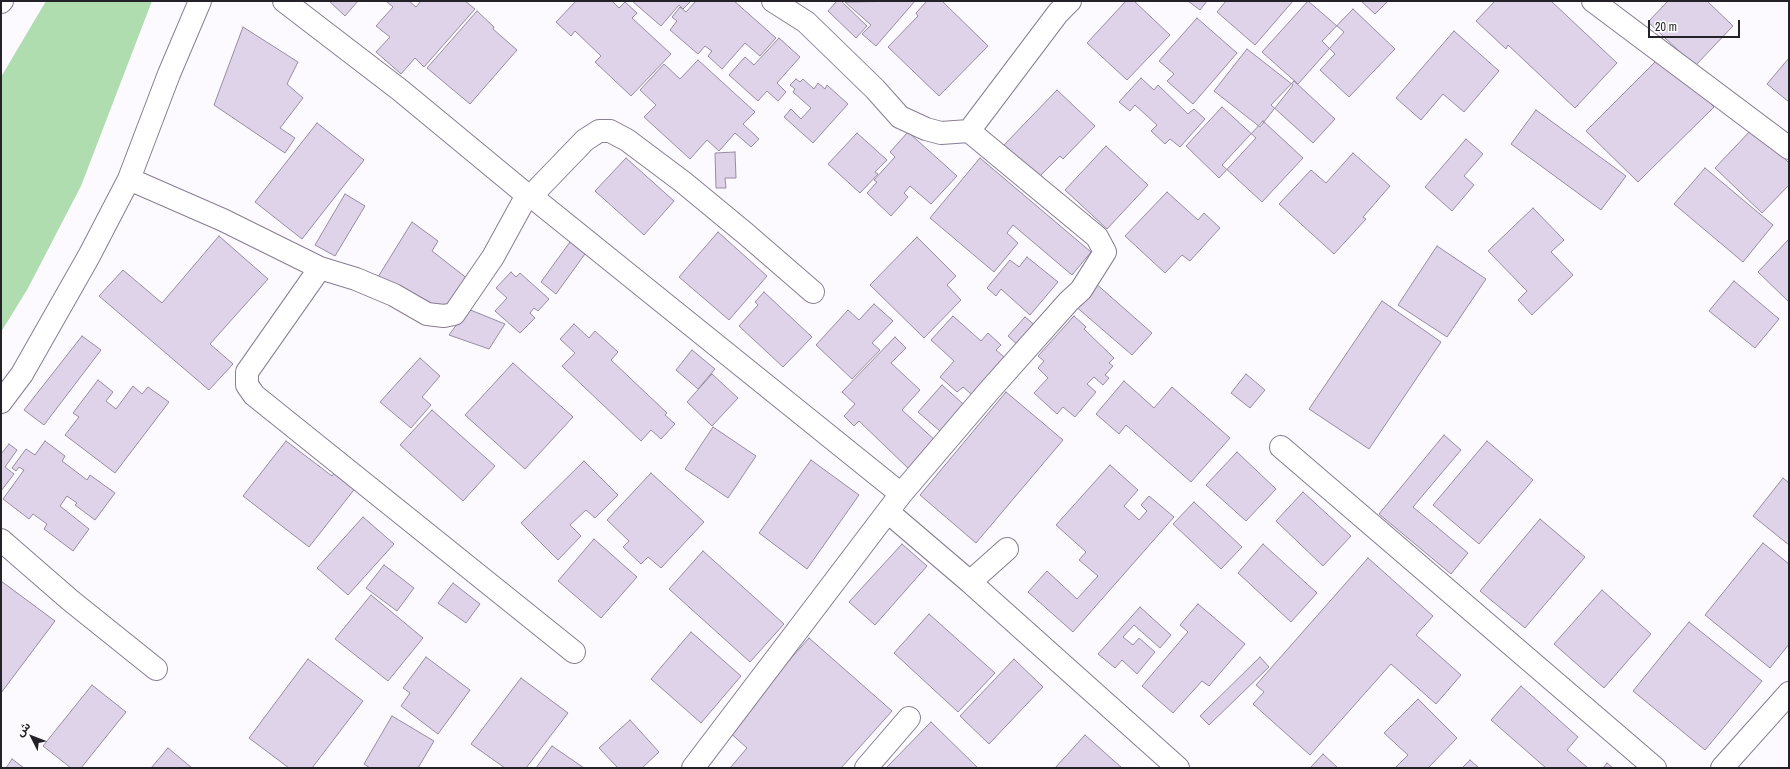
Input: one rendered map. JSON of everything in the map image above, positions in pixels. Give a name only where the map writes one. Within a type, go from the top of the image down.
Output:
[{"type":"street","points":[[1,402],[22,374],[129,179],[169,74],[200,1]]},
{"type":"street","points":[[284,1],[400,90],[529,196],[901,494]]},
{"type":"street","points":[[693,768],[901,494],[993,386],[1069,300],[1081,290],[1105,252],[1097,237],[968,131],[940,133],[926,129],[900,117],[874,89],[806,22],[773,1]]},
{"type":"street","points":[[968,131],[1058,13],[1070,1]]},
{"type":"street","points":[[1593,1],[1789,148]]},
{"type":"street","points":[[129,179],[223,220],[320,268],[356,279],[394,295],[427,314],[444,316],[454,314],[493,257],[529,196],[585,140],[599,131],[610,131],[627,140],[683,182],[813,292]]},
{"type":"street","points":[[320,268],[247,372],[247,385],[254,395],[574,652]]},
{"type":"street","points":[[1281,447],[1655,768]]},
{"type":"street","points":[[888,512],[970,582],[1178,768]]},
{"type":"street","points":[[1,540],[70,600],[156,669]]},
{"type":"street","points":[[970,582],[1007,549]]},
{"type":"street","points":[[1722,768],[1789,693]]},
{"type":"street","points":[[866,768],[909,718]]},
{"type":"green space","points":[[46,1],[152,1],[81,186],[27,290],[1,332],[1,77]]},
{"type":"building","points":[[329,1],[358,1],[345,16]]},
{"type":"building","points":[[386,1],[409,1],[416,7],[421,1],[465,1],[475,9],[424,67],[415,58],[401,74],[376,52],[390,37],[376,26],[393,7]]},
{"type":"building","points":[[576,1],[612,1],[619,8],[625,2],[637,13],[632,18],[671,54],[631,96],[595,62],[601,56],[575,31],[571,36],[556,22]]},
{"type":"building","points":[[632,1],[691,1],[683,9],[679,5],[661,26]]},
{"type":"building","points":[[696,1],[734,1],[776,38],[760,56],[745,43],[722,69],[708,56],[712,51],[705,46],[698,54],[670,30],[677,21],[672,17],[680,7],[686,12]]},
{"type":"building","points":[[837,1],[841,1],[867,26],[856,38],[828,11]]},
{"type":"building","points":[[915,1],[876,46],[862,34],[871,25],[845,2]]},
{"type":"building","points":[[927,1],[942,1],[988,46],[939,96],[888,47],[918,16],[916,13]]},
{"type":"building","points":[[1126,1],[1134,1],[1170,35],[1127,80],[1087,43]]},
{"type":"building","points":[[1188,1],[1207,1],[1200,10]]},
{"type":"building","points":[[1226,1],[1293,1],[1255,45],[1217,12]]},
{"type":"building","points":[[1308,1],[1344,32],[1298,84],[1262,52]]},
{"type":"building","points":[[1361,1],[1388,1],[1375,14]]},
{"type":"building","points":[[1495,1],[1551,1],[1617,63],[1575,108],[1508,45],[1506,49],[1476,21]]},
{"type":"building","points":[[1668,1],[1707,1],[1733,26],[1695,66],[1648,22]]},
{"type":"building","points":[[1353,9],[1395,49],[1349,97],[1320,70],[1335,54],[1322,41]]},
{"type":"building","points":[[477,11],[494,27],[493,29],[517,50],[470,104],[427,68]]},
{"type":"building","points":[[1197,18],[1237,53],[1193,104],[1167,81],[1174,74],[1159,61]]},
{"type":"building","points":[[243,27],[298,62],[287,84],[303,98],[280,128],[295,138],[285,153],[214,105]]},
{"type":"building","points":[[1454,31],[1499,71],[1464,112],[1443,94],[1421,120],[1396,98]]},
{"type":"building","points":[[779,38],[800,57],[777,83],[786,92],[778,101],[767,91],[758,101],[729,75],[745,57],[754,65]]},
{"type":"building","points":[[1247,49],[1293,85],[1260,127],[1214,91]]},
{"type":"building","points":[[1662,55],[1714,107],[1638,182],[1586,131]]},
{"type":"building","points":[[1789,58],[1789,102],[1767,84]]},
{"type":"building","points":[[698,60],[755,112],[743,124],[759,139],[751,147],[735,133],[719,151],[707,140],[690,159],[644,117],[656,105],[640,90],[664,64],[680,79]]},
{"type":"building","points":[[1141,78],[1154,90],[1158,85],[1188,114],[1194,109],[1205,119],[1180,147],[1170,139],[1165,144],[1151,131],[1157,125],[1135,105],[1130,111],[1119,102]]},
{"type":"building","points":[[796,79],[800,82],[803,79],[814,89],[818,83],[825,89],[827,85],[848,104],[813,143],[784,117],[791,109],[801,119],[811,108],[793,92],[795,89],[790,85]]},
{"type":"building","points":[[1294,81],[1335,119],[1313,143],[1271,105]]},
{"type":"building","points":[[1057,90],[1095,126],[1063,159],[1060,156],[1038,178],[1004,145]]},
{"type":"building","points":[[1222,107],[1256,138],[1219,178],[1186,146]]},
{"type":"building","points":[[1536,110],[1626,176],[1601,210],[1511,144]]},
{"type":"building","points":[[1263,121],[1303,158],[1262,202],[1222,165]]},
{"type":"building","points":[[317,123],[364,160],[302,239],[255,202]]},
{"type":"building","points":[[1753,128],[1789,163],[1789,185],[1762,213],[1715,168]]},
{"type":"building","points":[[908,132],[957,176],[931,204],[910,186],[904,193],[908,197],[891,216],[867,193],[877,182],[874,180],[895,157],[890,152]]},
{"type":"building","points":[[857,133],[887,160],[875,172],[878,174],[860,193],[828,164]]},
{"type":"building","points":[[1466,139],[1483,154],[1464,176],[1474,185],[1452,211],[1425,187]]},
{"type":"building","points":[[1106,146],[1148,185],[1107,229],[1065,190]]},
{"type":"building","points":[[735,152],[736,178],[725,178],[726,188],[716,188],[715,153]]},
{"type":"building","points":[[1353,153],[1390,186],[1363,217],[1366,219],[1334,254],[1279,204],[1311,170],[1326,183]]},
{"type":"building","points":[[626,158],[674,201],[644,235],[595,191]]},
{"type":"building","points":[[980,158],[1091,252],[1072,275],[1013,225],[1007,233],[1018,243],[994,272],[930,218]]},
{"type":"building","points":[[1705,168],[1773,225],[1743,262],[1674,204]]},
{"type":"building","points":[[1167,192],[1198,220],[1204,213],[1220,228],[1190,261],[1182,255],[1165,273],[1125,236]]},
{"type":"building","points":[[345,194],[365,206],[335,256],[315,245]]},
{"type":"building","points":[[1533,208],[1564,240],[1551,252],[1573,275],[1532,315],[1518,300],[1527,291],[1488,251]]},
{"type":"building","points":[[412,222],[438,241],[432,251],[468,279],[449,312],[378,277]]},
{"type":"building","points":[[718,232],[767,276],[729,320],[679,277]]},
{"type":"building","points":[[575,235],[590,247],[556,294],[541,282]]},
{"type":"building","points":[[219,236],[268,279],[210,344],[233,364],[209,390],[99,296],[123,270],[162,303]]},
{"type":"building","points":[[917,237],[956,276],[947,285],[961,300],[924,338],[870,285]]},
{"type":"building","points":[[1789,239],[1789,302],[1758,272]]},
{"type":"building","points":[[1437,246],[1486,279],[1447,337],[1398,305]]},
{"type":"building","points":[[1027,257],[1058,282],[1030,315],[1001,289],[996,296],[987,288],[1010,260],[1019,267]]},
{"type":"building","points":[[511,272],[516,277],[520,273],[549,299],[538,311],[534,308],[530,313],[535,318],[520,333],[495,311],[507,298],[496,288]]},
{"type":"building","points":[[1734,281],[1779,319],[1755,348],[1709,311]]},
{"type":"building","points":[[1094,282],[1152,333],[1132,355],[1074,305]]},
{"type":"building","points":[[764,292],[812,337],[783,367],[739,326],[758,305],[755,302]]},
{"type":"building","points":[[1382,301],[1441,342],[1369,449],[1309,409]]},
{"type":"building","points":[[874,304],[893,321],[872,343],[880,350],[852,379],[816,345],[848,310],[859,320]]},
{"type":"building","points":[[468,309],[505,324],[489,349],[449,335]]},
{"type":"building","points":[[953,316],[981,341],[988,333],[1001,345],[996,350],[1012,364],[978,400],[963,387],[957,392],[940,377],[954,361],[931,340]]},
{"type":"building","points":[[1074,316],[1086,327],[1084,329],[1114,358],[1109,363],[1113,366],[1105,375],[1109,378],[1103,385],[1094,377],[1087,384],[1096,392],[1075,417],[1063,407],[1057,414],[1034,393],[1048,378],[1038,368],[1044,361],[1038,356]]},
{"type":"building","points":[[1025,317],[1037,327],[1020,347],[1008,336]]},
{"type":"building","points":[[574,324],[589,338],[595,331],[618,352],[611,360],[667,413],[665,415],[675,424],[661,439],[651,430],[641,441],[562,366],[575,353],[560,339]]},
{"type":"building","points":[[82,336],[101,350],[44,425],[24,410]]},
{"type":"building","points":[[895,337],[906,348],[891,363],[920,390],[902,410],[938,443],[911,471],[859,421],[854,426],[844,416],[855,404],[842,392]]},
{"type":"building","points":[[692,350],[715,369],[698,389],[676,370]]},
{"type":"building","points":[[420,358],[440,376],[422,397],[431,405],[411,428],[380,402]]},
{"type":"building","points":[[513,363],[573,417],[525,469],[465,415]]},
{"type":"building","points":[[712,374],[738,398],[712,426],[687,402]]},
{"type":"building","points":[[1246,374],[1265,390],[1250,408],[1231,393]]},
{"type":"building","points":[[98,380],[113,392],[106,401],[116,409],[133,386],[142,394],[148,387],[169,402],[115,473],[65,435],[79,417],[73,413]]},
{"type":"building","points":[[1124,381],[1154,408],[1172,387],[1230,438],[1191,482],[1126,425],[1119,434],[1096,414]]},
{"type":"building","points":[[942,385],[971,411],[948,438],[918,412]]},
{"type":"building","points":[[1006,392],[1063,440],[976,543],[920,495]]},
{"type":"building","points":[[432,410],[495,466],[463,501],[400,445]]},
{"type":"building","points":[[713,427],[756,456],[728,498],[685,469]]},
{"type":"building","points":[[1444,435],[1461,450],[1413,507],[1468,553],[1451,574],[1379,514]]},
{"type":"building","points":[[45,441],[65,456],[62,461],[87,480],[90,475],[115,493],[95,520],[75,505],[77,503],[67,496],[60,506],[89,529],[73,551],[44,529],[47,524],[33,514],[29,519],[3,499],[24,470],[19,467],[16,471],[12,468],[26,449],[35,455]]},
{"type":"building","points":[[286,441],[332,476],[337,470],[357,486],[309,547],[243,496]]},
{"type":"building","points":[[1487,441],[1533,480],[1479,544],[1433,505]]},
{"type":"building","points":[[9,444],[17,450],[5,467],[14,474],[1,491],[1,454]]},
{"type":"building","points":[[1237,452],[1276,489],[1246,521],[1206,485]]},
{"type":"building","points":[[811,460],[859,495],[807,569],[759,533]]},
{"type":"building","points":[[584,461],[618,495],[595,518],[586,510],[570,525],[581,536],[558,560],[521,523]]},
{"type":"building","points":[[1110,465],[1138,490],[1124,506],[1139,520],[1147,511],[1141,505],[1149,496],[1174,517],[1073,632],[1028,592],[1047,571],[1077,599],[1098,576],[1079,560],[1086,552],[1056,525]]},
{"type":"building","points":[[651,473],[704,522],[661,568],[648,557],[641,564],[623,547],[629,541],[607,520]]},
{"type":"building","points":[[1783,478],[1789,483],[1789,545],[1753,516]]},
{"type":"building","points":[[1303,492],[1351,536],[1323,566],[1276,521]]},
{"type":"building","points":[[1194,502],[1242,547],[1221,569],[1173,524]]},
{"type":"building","points":[[363,517],[394,544],[348,595],[317,568]]},
{"type":"building","points":[[1540,519],[1585,557],[1525,628],[1480,591]]},
{"type":"building","points":[[594,539],[637,577],[601,618],[558,581]]},
{"type":"building","points":[[1763,543],[1789,564],[1789,644],[1770,668],[1705,615]]},
{"type":"building","points":[[902,544],[927,566],[875,625],[849,602]]},
{"type":"building","points":[[1263,544],[1317,593],[1291,622],[1238,573]]},
{"type":"building","points":[[703,551],[784,624],[750,662],[669,589]]},
{"type":"building","points":[[1368,558],[1433,616],[1416,635],[1461,675],[1436,704],[1391,664],[1310,755],[1253,704],[1264,692],[1256,685]]},
{"type":"building","points":[[384,565],[414,588],[397,611],[366,588]]},
{"type":"building","points":[[1,581],[55,621],[1,693]]},
{"type":"building","points":[[453,583],[480,604],[466,623],[438,603]]},
{"type":"building","points":[[1602,590],[1651,634],[1604,688],[1554,644]]},
{"type":"building","points":[[371,595],[423,638],[388,681],[335,639]]},
{"type":"building","points":[[1198,604],[1245,644],[1209,686],[1202,681],[1173,713],[1142,686],[1188,632],[1180,625]]},
{"type":"building","points":[[1140,607],[1171,635],[1160,648],[1134,625],[1123,637],[1133,645],[1139,638],[1155,652],[1137,674],[1122,660],[1115,668],[1098,654]]},
{"type":"building","points":[[929,614],[995,673],[958,712],[894,653]]},
{"type":"building","points":[[1689,622],[1762,681],[1705,750],[1633,691]]},
{"type":"building","points":[[691,632],[741,676],[701,723],[651,679]]},
{"type":"building","points":[[809,638],[892,711],[841,768],[730,768],[747,748],[727,730]]},
{"type":"building","points":[[426,657],[470,690],[438,734],[401,706],[410,693],[403,688]]},
{"type":"building","points":[[1260,657],[1269,667],[1209,725],[1200,716]]},
{"type":"building","points":[[308,659],[363,701],[312,768],[289,768],[249,738]]},
{"type":"building","points":[[1014,659],[1043,687],[989,744],[960,716]]},
{"type":"building","points":[[521,678],[568,713],[526,768],[505,768],[471,744]]},
{"type":"building","points":[[92,685],[126,712],[81,768],[71,768],[43,746]]},
{"type":"building","points":[[1521,686],[1578,737],[1567,750],[1588,768],[1546,768],[1491,720]]},
{"type":"building","points":[[1418,699],[1457,738],[1428,768],[1395,768],[1408,755],[1384,733]]},
{"type":"building","points":[[392,716],[434,741],[418,768],[370,768],[364,764]]},
{"type":"building","points":[[630,720],[659,752],[642,768],[618,768],[599,748]]},
{"type":"building","points":[[931,722],[978,768],[886,768]]},
{"type":"building","points":[[1085,735],[1122,768],[1055,768]]},
{"type":"building","points":[[552,746],[584,768],[536,768]]},
{"type":"building","points":[[168,748],[192,768],[151,768]]},
{"type":"building","points":[[1323,754],[1338,768],[1310,768]]},
{"type":"building","points":[[12,759],[24,768],[6,768]]},
{"type":"building","points":[[1470,760],[1479,768],[1462,768]]},
{"type":"building","points":[[1607,763],[1613,768],[1603,768]]}]
